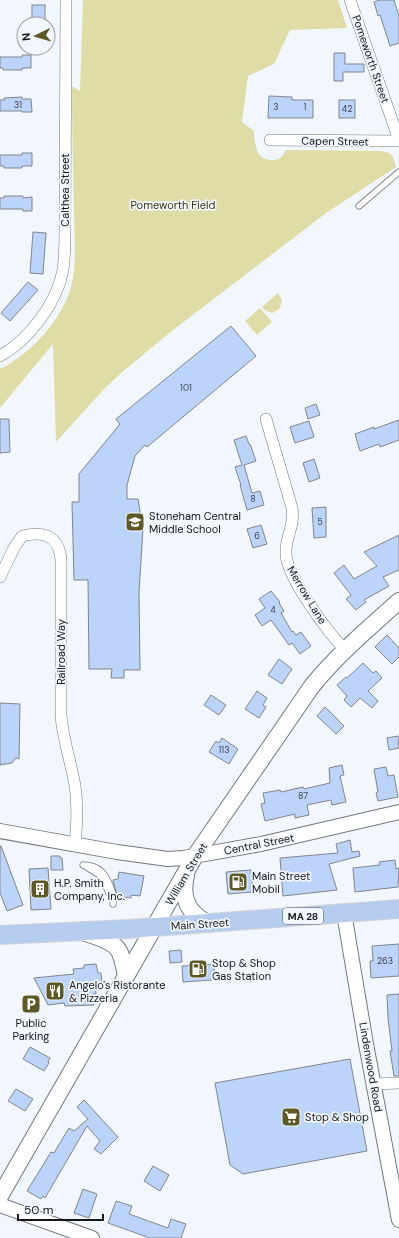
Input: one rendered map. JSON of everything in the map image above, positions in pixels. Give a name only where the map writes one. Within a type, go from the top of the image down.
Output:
[{"type":"main road","name":"William Street","points":[[0,1196],[195,856],[322,673],[399,601]]},
{"type":"main road","points":[[186,871],[184,890],[188,906],[195,916],[208,923]]},
{"type":"main road","name":"Main Street","points":[[0,935],[83,932],[399,909]]},
{"type":"main road","points":[[83,932],[109,942],[116,947],[120,952],[126,975]]},
{"type":"street","name":"Calthea Street","points":[[0,356],[26,336],[42,315],[50,304],[57,290],[63,271],[65,227],[66,0]]},
{"type":"street","name":"Pomeworth Street","points":[[350,0],[399,141]]},
{"type":"street","name":"Capen Street","points":[[270,140],[399,141]]},
{"type":"street","name":"Merrow Lane","points":[[266,420],[292,508],[293,521],[286,548],[288,564],[300,588],[332,636],[345,650]]},
{"type":"street","name":"Railroad Way","points":[[0,577],[14,548],[22,536],[44,534],[53,540],[58,547],[61,560],[61,716],[63,733],[75,785],[77,819],[75,845]]},
{"type":"street","name":"Central Street","points":[[0,832],[154,858],[168,859],[195,856],[261,844],[399,812]]},
{"type":"street","name":"Lindenwood Road","points":[[344,913],[399,1220]]},
{"type":"street","points":[[374,1084],[399,1083]]},
{"type":"street","points":[[0,1205],[92,1238]]},
{"type":"lane","points":[[359,206],[399,172]]},
{"type":"lane","points":[[83,865],[100,876],[105,882],[113,904]]},
{"type":"green space","name":"Pomeworth Field","points":[[83,0],[338,0],[347,28],[290,30],[274,64],[248,76],[242,122],[254,131],[258,153],[268,160],[280,158],[286,150],[378,151],[391,154],[396,167],[326,213],[168,334],[104,389],[56,442],[53,344],[0,408],[0,369],[23,354],[45,334],[62,309],[72,283],[74,274],[75,247],[72,86],[80,91]]},
{"type":"green space","points":[[278,293],[282,300],[280,308],[273,313],[266,311],[262,307]]},
{"type":"green space","points":[[260,308],[272,322],[257,335],[245,321]]},
{"type":"building","points":[[380,0],[394,0],[399,16],[399,43],[390,46],[374,2]]},
{"type":"building","points":[[32,5],[45,5],[45,16],[32,16]]},
{"type":"building","points":[[334,53],[345,53],[345,64],[364,64],[364,72],[343,72],[343,81],[334,81]]},
{"type":"building","points":[[31,56],[31,68],[22,68],[22,70],[3,70],[3,68],[0,68],[0,57]]},
{"type":"building","points":[[269,96],[292,97],[292,100],[313,100],[313,118],[268,118]]},
{"type":"building","points":[[22,97],[22,99],[31,99],[32,112],[0,111],[0,100],[4,100],[4,98]]},
{"type":"building","points":[[339,100],[355,100],[355,118],[339,118]]},
{"type":"building","points":[[22,153],[32,153],[32,166],[22,166],[22,168],[4,168],[4,166],[0,166],[0,155],[22,155]]},
{"type":"building","points":[[4,196],[23,196],[23,198],[32,197],[32,211],[23,211],[23,209],[0,209],[0,198],[4,198]]},
{"type":"building","points":[[33,232],[46,233],[43,274],[30,273]]},
{"type":"building","points":[[28,282],[38,290],[10,321],[1,313]]},
{"type":"building","points":[[231,326],[256,356],[147,447],[145,445],[135,456],[127,485],[127,499],[138,499],[143,528],[139,593],[140,670],[124,670],[124,678],[111,678],[112,669],[89,669],[88,580],[74,580],[72,502],[79,502],[79,474],[120,424],[116,419]]},
{"type":"building","points":[[316,404],[320,415],[308,419],[305,408]]},
{"type":"building","points":[[0,419],[9,419],[10,452],[0,453]]},
{"type":"building","points":[[399,420],[399,440],[380,447],[379,444],[360,451],[355,434]]},
{"type":"building","points":[[309,421],[314,437],[295,443],[290,427]]},
{"type":"building","points":[[246,436],[256,461],[244,465],[252,493],[260,491],[264,505],[247,510],[235,467],[242,465],[234,440]]},
{"type":"building","points":[[314,459],[320,478],[309,482],[303,463]]},
{"type":"building","points":[[326,507],[326,537],[314,538],[312,508]]},
{"type":"building","points":[[261,525],[267,544],[253,548],[247,529]]},
{"type":"building","points":[[399,535],[399,570],[383,577],[389,586],[364,600],[366,602],[356,610],[346,599],[351,595],[334,573],[344,565],[354,579],[377,566],[364,552]]},
{"type":"building","points":[[271,591],[280,602],[279,603],[284,611],[281,613],[292,632],[293,631],[296,635],[301,632],[311,646],[300,654],[292,643],[289,645],[271,620],[262,626],[255,615],[265,608],[259,599]]},
{"type":"building","points":[[387,635],[399,648],[399,657],[392,664],[375,647]]},
{"type":"building","points":[[279,659],[292,669],[282,684],[268,675]]},
{"type":"building","points":[[363,663],[373,673],[376,671],[382,678],[368,691],[378,701],[372,708],[360,698],[351,707],[344,700],[347,696],[337,685]]},
{"type":"building","points":[[257,691],[267,698],[263,705],[266,707],[259,718],[245,709]]},
{"type":"building","points":[[211,695],[226,705],[219,715],[204,705]]},
{"type":"building","points":[[0,703],[20,704],[19,759],[16,758],[12,763],[0,765]]},
{"type":"building","points":[[325,707],[344,726],[336,734],[317,716]]},
{"type":"building","points":[[398,736],[399,748],[389,750],[387,738]]},
{"type":"building","points":[[222,738],[238,749],[229,764],[209,752],[216,741],[219,743]]},
{"type":"building","points":[[342,765],[344,775],[340,776],[346,802],[332,805],[331,800],[307,805],[309,815],[295,818],[295,814],[265,821],[261,804],[265,803],[263,793],[280,790],[281,792],[303,787],[304,789],[330,783],[329,768]]},
{"type":"building","points":[[386,767],[388,776],[394,775],[398,797],[378,801],[374,769]]},
{"type":"building","points":[[350,840],[352,852],[359,851],[360,856],[329,864],[337,890],[283,896],[280,858],[338,853],[336,844]]},
{"type":"building","points":[[0,846],[23,905],[7,911],[0,893]]},
{"type":"building","points":[[51,856],[60,856],[60,858],[62,858],[63,870],[51,870]]},
{"type":"building","points":[[395,860],[396,869],[399,868],[398,887],[355,892],[353,868],[380,865],[379,862]]},
{"type":"building","name":"H.P. Smith Company, Inc.","points":[[48,868],[51,909],[31,910],[29,869]]},
{"type":"building","points":[[251,870],[253,892],[228,894],[226,872]]},
{"type":"building","points":[[119,872],[144,876],[140,896],[131,895],[131,898],[117,896],[113,880],[118,879]]},
{"type":"building","points":[[399,944],[399,976],[371,978],[370,961],[373,961],[372,946]]},
{"type":"building","points":[[181,950],[182,962],[170,963],[169,951]]},
{"type":"building","points":[[96,964],[98,973],[101,973],[102,983],[95,984],[96,994],[93,994],[94,1005],[65,1006],[64,1003],[48,1005],[34,978],[74,974],[73,969],[84,968],[84,965]]},
{"type":"building","points":[[215,964],[212,980],[183,982],[182,966]]},
{"type":"building","points":[[399,994],[399,1076],[394,1076],[390,1051],[392,1051],[387,995]]},
{"type":"building","points":[[30,1047],[50,1058],[44,1071],[23,1059]]},
{"type":"building","name":"Stop & Shop","points":[[350,1059],[367,1151],[243,1174],[230,1165],[215,1083]]},
{"type":"building","points":[[16,1089],[33,1099],[25,1111],[8,1101]]},
{"type":"building","points":[[84,1100],[118,1137],[101,1154],[94,1149],[100,1141],[87,1126],[45,1198],[43,1196],[41,1199],[27,1191],[51,1152],[54,1153],[69,1128],[74,1131],[88,1119],[77,1107]]},
{"type":"building","points":[[153,1166],[169,1175],[160,1191],[144,1181]]},
{"type":"building","points":[[83,1189],[97,1194],[89,1218],[74,1213]]},
{"type":"building","points":[[116,1201],[132,1206],[129,1214],[168,1228],[171,1219],[186,1224],[181,1238],[150,1238],[108,1223]]},
{"type":"place","name":"Stoneham Central Middle School","points":[[135,522]]},
{"type":"place","name":"Main Street Mobil","points":[[238,882]]},
{"type":"place","name":"H.P. Smith Company, Inc.","points":[[40,889]]},
{"type":"place","name":"Stop & Shop Gas Station","points":[[198,969]]},
{"type":"place","name":"Angelo's Ristorante & Pizzeria","points":[[55,991]]},
{"type":"place","name":"Public Parking","points":[[31,1004]]},
{"type":"place","name":"Stop & Shop","points":[[291,1117]]}]
